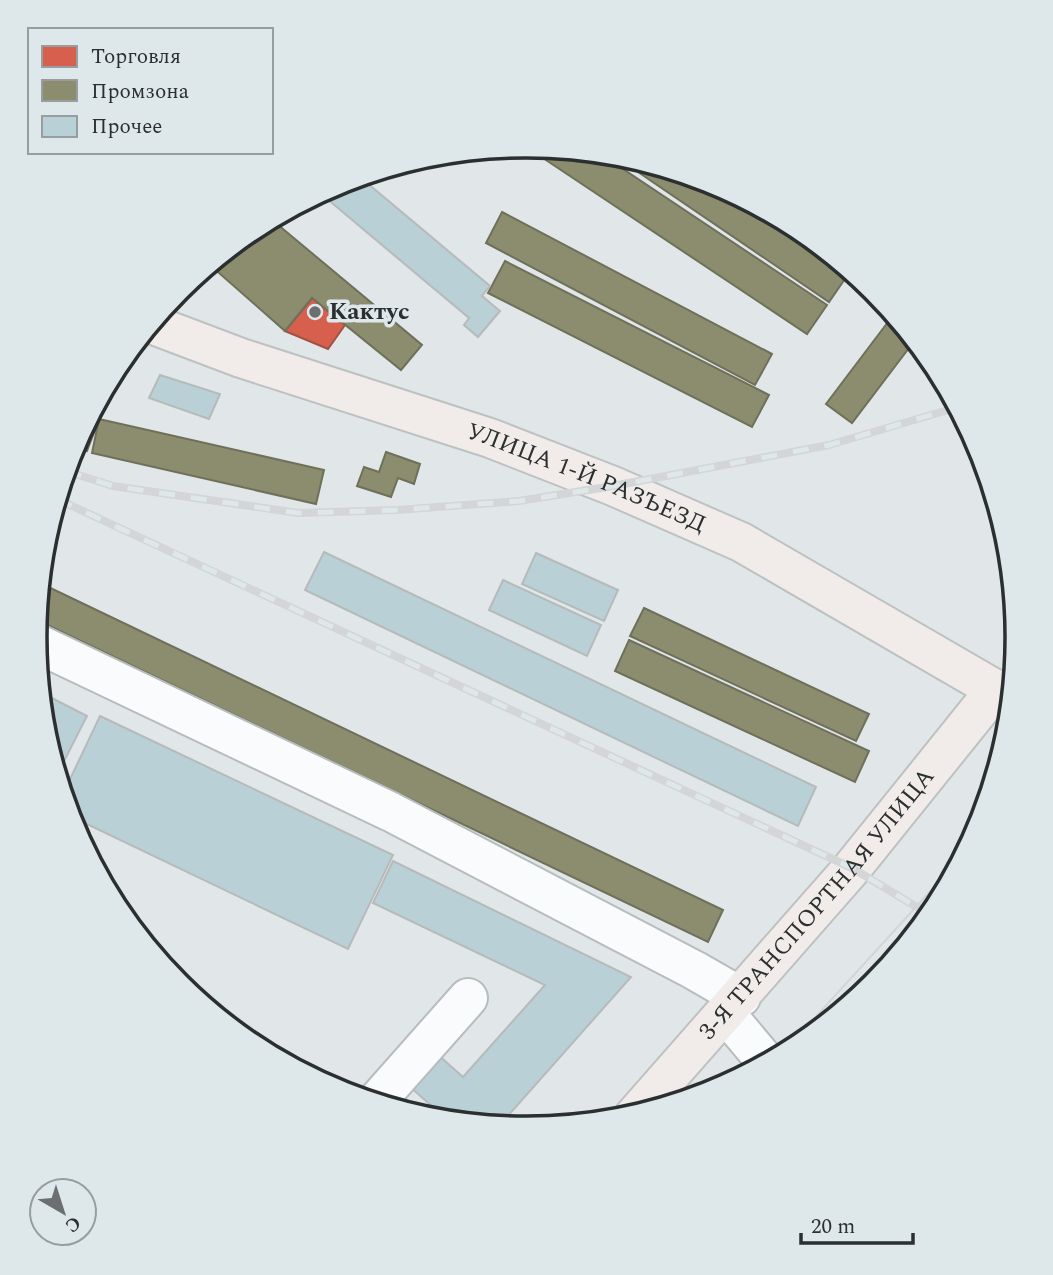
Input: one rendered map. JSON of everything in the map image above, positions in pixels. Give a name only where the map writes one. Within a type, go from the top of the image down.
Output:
[{"type":"main road","name":"УЛИЦА 1-Й РАЗЪЕЗД","points":[[161,328],[241,358],[490,438],[613,486],[741,542],[1003,693]]},
{"type":"main road","name":"3-Я ТРАНСПОРТНАЯ УЛИЦА","points":[[648,1101],[1002,696]]},
{"type":"lane","points":[[47,648],[391,812],[694,970],[733,1006],[762,1055]]},
{"type":"lane","points":[[383,1094],[468,998]]},
{"type":"building: Торговля","name":"Кактус","points":[[312,298],[345,325],[328,349],[285,331]]},
{"type":"building: Промзона","points":[[558,159],[620,167],[827,305],[807,334],[546,160]]},
{"type":"building: Промзона","points":[[637,171],[710,195],[766,222],[793,239],[845,279],[829,302]]},
{"type":"building: Промзона","points":[[502,212],[772,354],[755,385],[486,243]]},
{"type":"building: Промзона","points":[[280,226],[422,345],[401,370],[312,298],[285,331],[217,272]]},
{"type":"building: Промзона","points":[[505,261],[769,395],[752,427],[488,293]]},
{"type":"building: Промзона","points":[[888,323],[909,348],[852,423],[826,404]]},
{"type":"building: Промзона","points":[[100,419],[324,470],[316,504],[92,453]]},
{"type":"building: Промзона","points":[[386,452],[420,464],[414,484],[398,478],[391,497],[357,486],[364,467],[379,472]]},
{"type":"building: Промзона","points":[[50,588],[723,910],[708,942],[47,625]]},
{"type":"building: Промзона","points":[[644,608],[869,714],[856,741],[630,636]]},
{"type":"building: Промзона","points":[[629,640],[869,751],[855,782],[615,671]]},
{"type":"building: Прочее","points":[[369,185],[490,286],[482,296],[500,311],[478,337],[464,325],[469,318],[330,201]]},
{"type":"building: Прочее","points":[[160,375],[220,394],[209,419],[149,398]]},
{"type":"building: Прочее","points":[[324,552],[816,787],[798,826],[305,590]]},
{"type":"building: Прочее","points":[[536,553],[618,590],[604,621],[522,584]]},
{"type":"building: Прочее","points":[[503,580],[601,625],[587,656],[489,610]]},
{"type":"building: Прочее","points":[[51,697],[87,716],[64,761]]},
{"type":"building: Прочее","points":[[100,716],[393,855],[348,949],[85,823],[69,780]]},
{"type":"building: Прочее","points":[[393,861],[631,977],[508,1116],[434,1108],[409,1086],[437,1054],[463,1077],[545,985],[373,903]]},
{"type":"tram line","points":[[808,1025],[939,882]]},
{"type":"railway","points":[[76,474],[113,486],[298,513],[397,510],[519,501],[829,445],[948,410]]},
{"type":"railway","points":[[67,504],[852,868],[922,909]]},
{"type":"place","name":"Кактус","points":[[315,312]]}]
